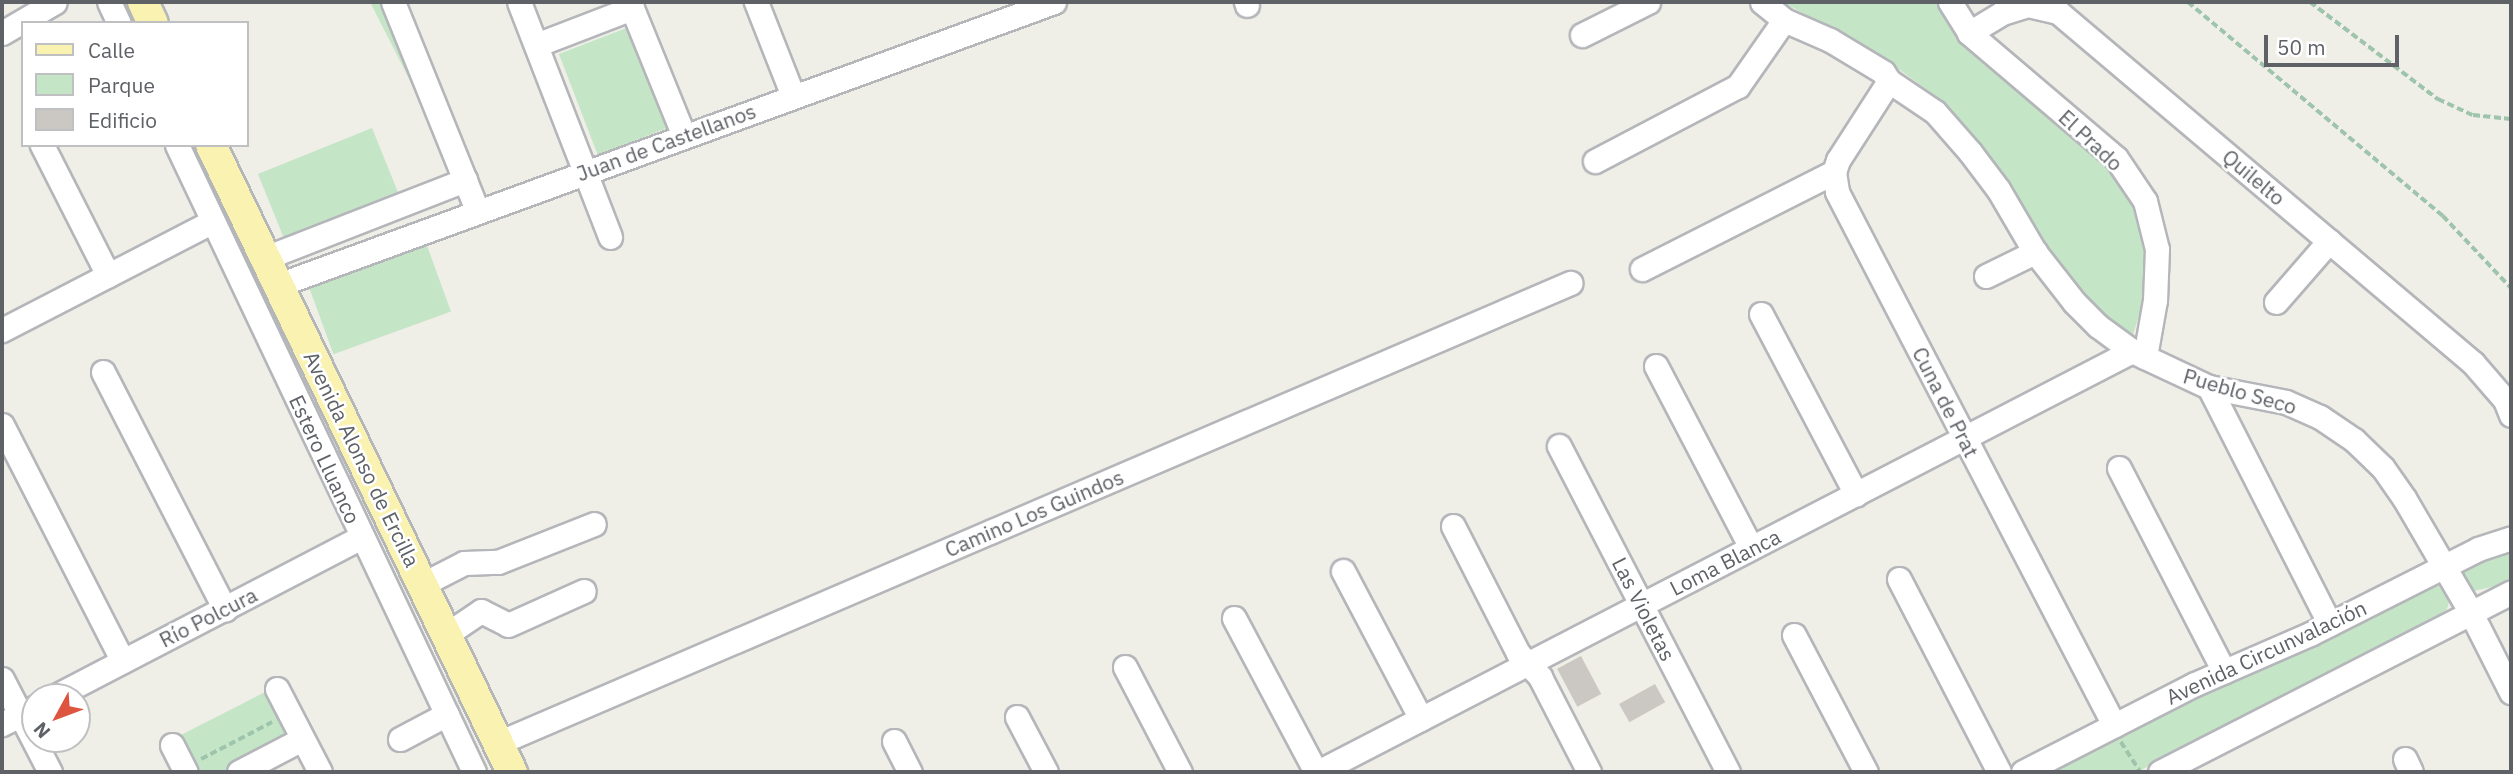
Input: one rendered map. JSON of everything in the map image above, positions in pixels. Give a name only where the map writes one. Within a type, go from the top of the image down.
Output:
[{"type":"main road","name":"Avenida Alonso de Ercilla","points":[[212,147],[512,772]]},
{"type":"street","points":[[23,21],[55,2]]},
{"type":"street","points":[[109,2],[118,21]]},
{"type":"street","points":[[393,2],[477,210]]},
{"type":"street","points":[[519,2],[610,237]]},
{"type":"street","points":[[756,2],[793,96]]},
{"type":"street","name":"Juan de Castellanos","points":[[278,285],[477,210],[1054,2]]},
{"type":"street","points":[[1582,35],[1614,10],[1648,2]]},
{"type":"street","name":"Pueblo Seco","points":[[1762,2],[1784,20],[1830,40],[1883,72],[1889,81],[1934,112],[1970,152],[1997,189],[2035,252],[2074,302],[2098,326],[2138,354],[2209,387],[2286,402],[2320,417],[2354,440],[2383,468],[2470,611],[2511,692]]},
{"type":"street","name":"El Prado","points":[[1950,2],[1969,33],[2116,158],[2145,201],[2157,249],[2155,300],[2138,354]]},
{"type":"street","points":[[536,45],[635,5],[684,136]]},
{"type":"street","name":"Quilelto","points":[[1969,33],[2001,13],[2028,5],[2058,12],[2473,363],[2505,400],[2511,415]]},
{"type":"street","points":[[1595,161],[1738,86],[1784,20]]},
{"type":"street","points":[[2,33],[21,22]]},
{"type":"street","points":[[1642,269],[1834,173],[1842,154],[1889,81]]},
{"type":"street","points":[[42,147],[108,275]]},
{"type":"street","name":"Estero Lluanco","points":[[178,147],[474,772]]},
{"type":"street","name":"Cuna de Prat","points":[[1834,173],[1837,192],[2114,726]]},
{"type":"street","points":[[265,258],[465,180]]},
{"type":"street","points":[[4,323],[108,275],[212,221]]},
{"type":"street","points":[[2276,302],[2329,241]]},
{"type":"street","points":[[1986,276],[2035,252]]},
{"type":"street","name":"Camino Los Guindos","points":[[499,743],[1570,284]]},
{"type":"street","points":[[1761,314],[1856,494]]},
{"type":"street","name":"Loma Blanca","points":[[1317,772],[1964,438],[2138,354]]},
{"type":"street","points":[[1656,366],[1751,548]]},
{"type":"street","points":[[103,372],[225,609]]},
{"type":"street","points":[[2209,387],[2330,624]]},
{"type":"street","points":[[2,425],[123,661]]},
{"type":"street","name":"Las Violetas","points":[[1559,446],[1728,772]]},
{"type":"street","points":[[2119,468],[2224,671]]},
{"type":"street","points":[[423,584],[464,563],[498,562],[594,524]]},
{"type":"street","points":[[1452,526],[1518,653],[1540,677],[1589,772]]},
{"type":"street","name":"Río Polcura","points":[[81,683],[362,537]]},
{"type":"street","name":"Avenida Circunvalación","points":[[2023,772],[2224,671],[2330,624],[2477,549],[2511,538]]},
{"type":"street","points":[[1343,571],[1421,719]]},
{"type":"street","points":[[1899,579],[1999,772]]},
{"type":"street","points":[[447,634],[481,611],[509,625],[584,591]]},
{"type":"street","points":[[2160,772],[2511,592]]},
{"type":"street","points":[[1234,618],[1317,772]]},
{"type":"street","points":[[1794,635],[1866,772]]},
{"type":"street","points":[[1125,667],[1180,772]]},
{"type":"street","points":[[2,679],[50,772]]},
{"type":"street","points":[[277,690],[320,772]]},
{"type":"street","points":[[400,739],[447,714]]},
{"type":"street","points":[[1017,717],[1046,772]]},
{"type":"street","points":[[239,772],[302,739]]},
{"type":"street","points":[[894,741],[910,772]]},
{"type":"street","points":[[172,745],[185,770]]},
{"type":"path","points":[[2188,2],[2443,216],[2511,288]]},
{"type":"path","points":[[2310,2],[2438,99],[2473,114],[2511,119]]},
{"type":"path","points":[[185,770],[289,712]]},
{"type":"path","points":[[2114,726],[2141,772]]},
{"type":"green space","points":[[370,2],[385,2],[424,108]]},
{"type":"green space","points":[[1783,2],[1939,2],[1969,43],[2116,166],[2140,211],[2151,249],[2145,296],[2132,338],[2081,296],[1989,159],[1941,100],[1889,62]]},
{"type":"green space","points":[[629,27],[668,128],[598,155],[559,54]]},
{"type":"green space","points":[[372,128],[398,192],[284,238],[258,174]]},
{"type":"green space","points":[[426,243],[451,312],[334,354],[309,286]]},
{"type":"green space","points":[[2511,552],[2511,583],[2473,591],[2463,587],[2459,576],[2464,566]]},
{"type":"green space","points":[[2435,585],[2444,588],[2450,599],[2447,609],[2438,616],[2137,772],[2051,772],[2206,692]]},
{"type":"green space","points":[[269,690],[293,737],[225,772],[196,772],[177,737]]},
{"type":"building","points":[[1581,656],[1601,694],[1577,707],[1557,669]]},
{"type":"building","points":[[1655,684],[1665,702],[1629,722],[1619,704]]}]
